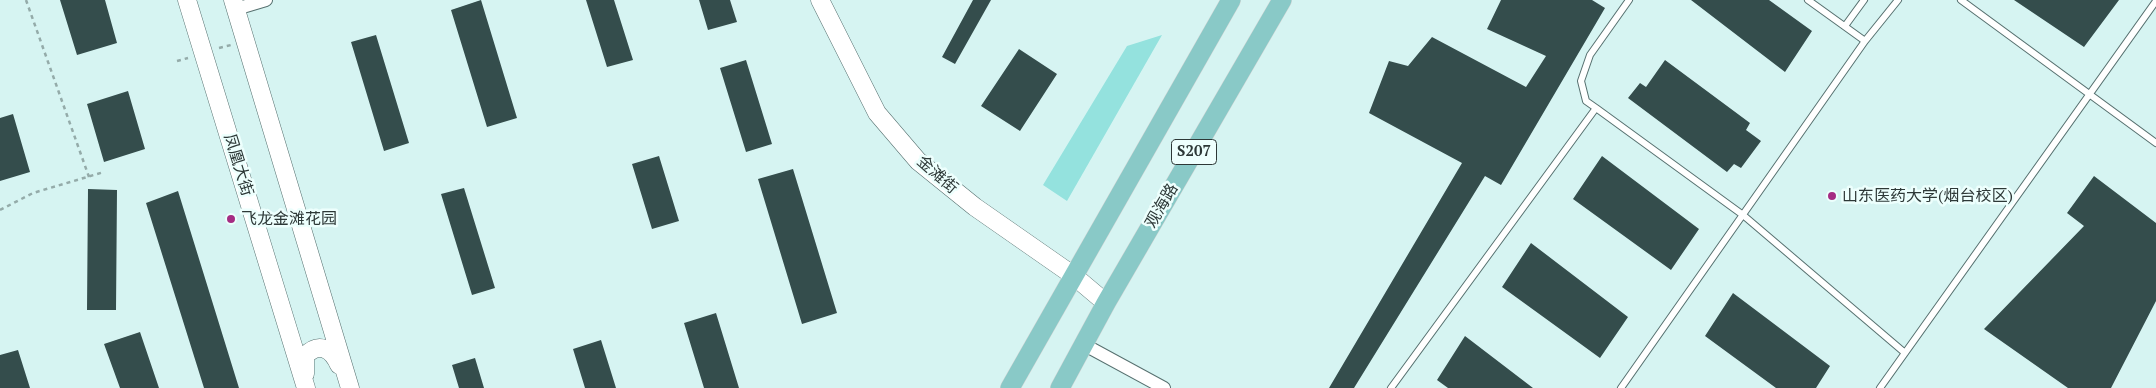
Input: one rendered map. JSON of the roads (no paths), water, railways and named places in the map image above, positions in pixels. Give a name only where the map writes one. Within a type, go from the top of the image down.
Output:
[{"type":"main road","name":"凤凰大街","points":[[187,0],[307,388]]},
{"type":"main road","name":"金滩街","points":[[820,0],[877,113],[918,161],[975,208],[1074,276],[1106,303]]},
{"type":"main road","name":"S207","points":[[1010,388],[1232,0]]},
{"type":"main road","name":"观海路","points":[[1060,388],[1106,303],[1282,0]]},
{"type":"main road","points":[[234,4],[350,388]]},
{"type":"main road","points":[[307,388],[304,366],[305,356],[310,350],[319,347],[326,348],[334,355],[350,388]]},
{"type":"street","points":[[234,4],[266,0]]},
{"type":"street","points":[[1083,344],[1164,388]]},
{"type":"lane","points":[[1628,0],[1590,55],[1581,80],[1586,101],[1743,215],[1905,353]]},
{"type":"lane","points":[[1808,0],[1865,41]]},
{"type":"lane","points":[[1845,26],[1864,0]]},
{"type":"lane","points":[[1621,388],[1865,41],[1898,0]]},
{"type":"lane","points":[[1960,0],[2156,143]]},
{"type":"lane","points":[[1880,388],[2156,1]]},
{"type":"lane","points":[[1391,388],[1596,108]]},
{"type":"place","name":"山东医药大学(烟台校区)","points":[[1832,196]]},
{"type":"place","name":"飞龙金滩花园","points":[[231,219]]}]
